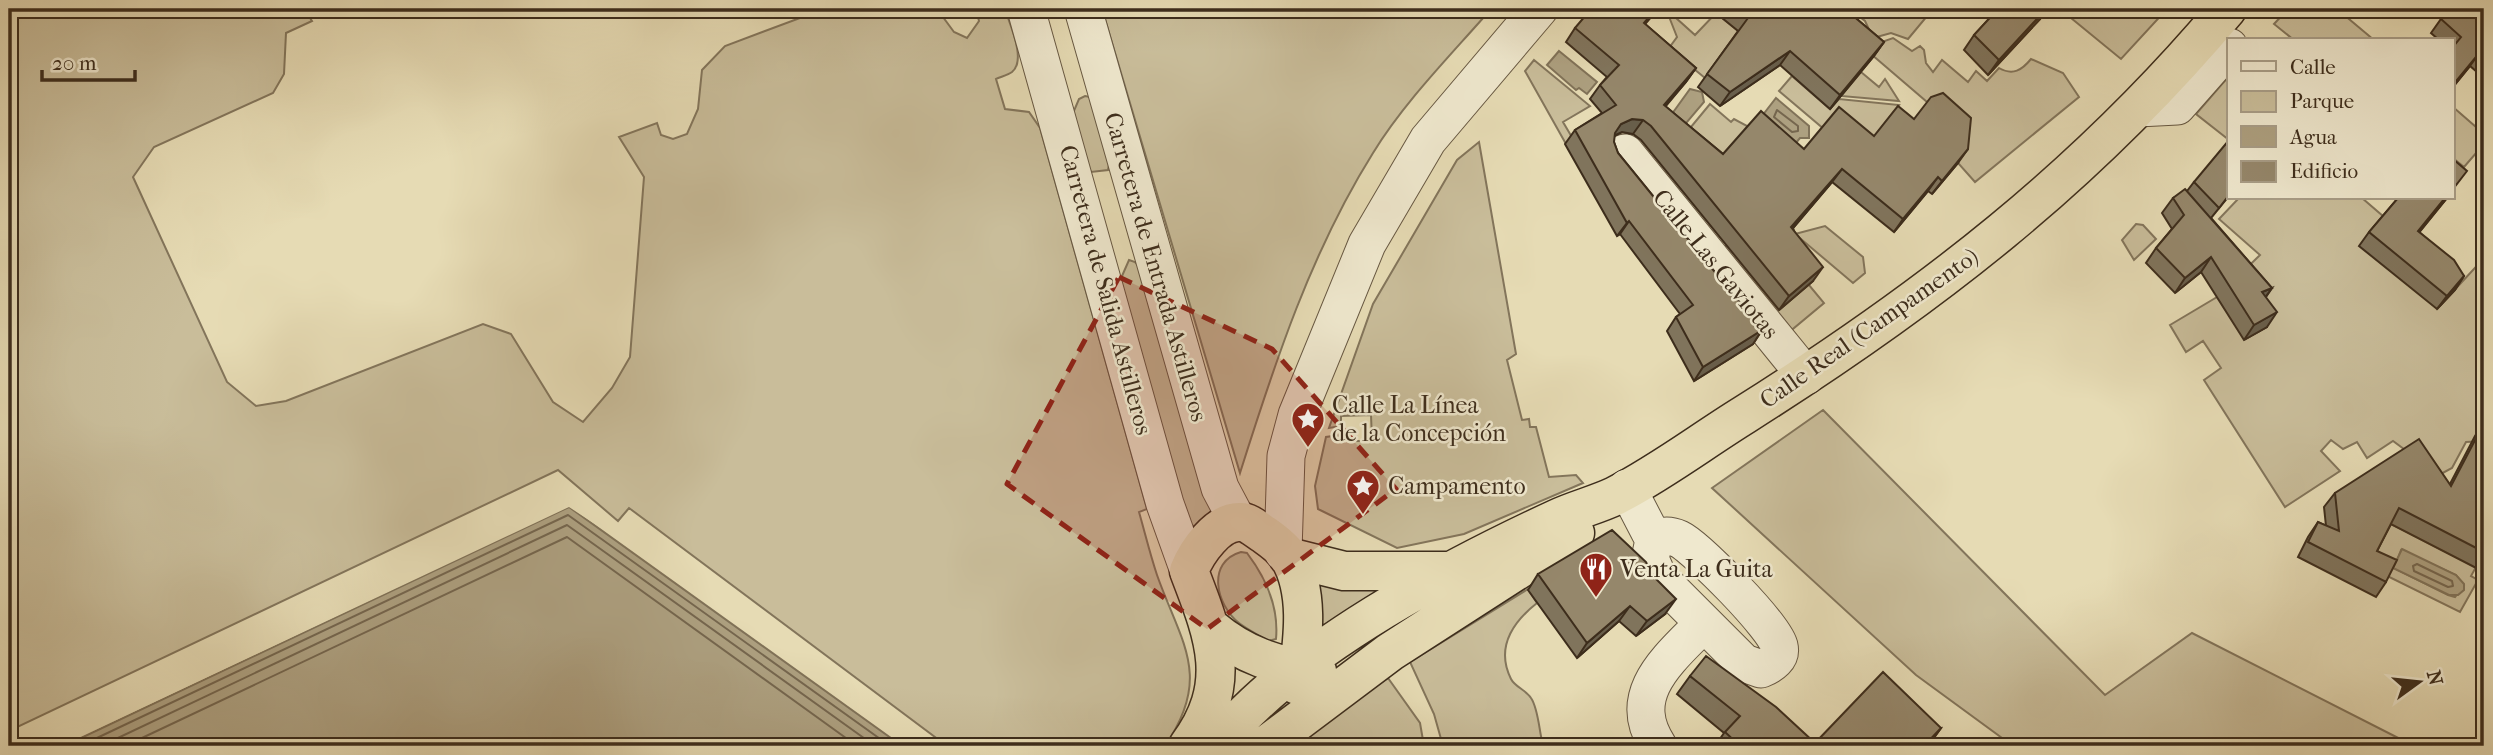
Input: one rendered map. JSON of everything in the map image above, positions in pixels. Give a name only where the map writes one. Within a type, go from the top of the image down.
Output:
[{"type":"highway","name":"Calle Real (Campamento)","points":[[1216,746],[1230,728],[1299,668],[1381,611],[1454,570],[1558,518],[1621,492],[1806,376],[1928,290],[2012,226],[2089,158],[2138,107],[2229,21]]},
{"type":"highway","points":[[1265,746],[1390,652],[1571,536],[1621,492]]},
{"type":"highway","points":[[1188,746],[1211,708],[1217,671],[1211,628],[1189,571],[1198,549],[1212,536],[1241,522],[1269,538],[1286,554],[1344,571],[1454,570]]},
{"type":"highway","points":[[1240,746],[1286,704],[1297,687],[1303,615],[1286,554]]},
{"type":"highway","points":[[1211,628],[1248,654],[1320,671],[1371,650],[1390,652]]},
{"type":"street","name":"Carretera de Salida Astilleros","points":[[1026,9],[1165,504],[1189,571]]},
{"type":"street","name":"Carretera de Entrada Astilleros","points":[[1083,9],[1220,488],[1241,522]]},
{"type":"street","points":[[1286,554],[1286,456],[1297,415],[1323,345],[1367,244],[1428,140],[1539,9]]},
{"type":"street","points":[[1054,102],[1054,69],[1060,55],[1077,52],[1088,59],[1102,76]]},
{"type":"street","name":"Calle Las Gaviotas","points":[[1625,153],[1806,376]]},
{"type":"street","points":[[1078,191],[1094,222],[1110,229],[1124,226],[1131,219],[1134,187]]},
{"type":"street","points":[[1241,522],[1286,456]]},
{"type":"street","points":[[1621,492],[1654,540],[1650,559],[1658,577],[1703,624],[1754,669],[1769,665],[1779,655],[1779,643],[1767,624],[1689,545],[1670,536],[1654,540]]},
{"type":"street","points":[[1658,746],[1645,712],[1657,671],[1703,624]]},
{"type":"highlighted area","points":[[1119,277],[1272,349],[1396,489],[1207,629],[1007,484]]},
{"type":"green space","points":[[9,9],[304,9],[312,21],[286,33],[284,74],[273,93],[154,147],[133,177],[227,382],[256,406],[286,401],[483,324],[511,334],[553,402],[583,422],[612,388],[630,357],[644,177],[619,137],[657,123],[661,135],[673,139],[687,134],[698,109],[702,70],[725,46],[824,9],[937,9],[954,32],[967,38],[979,21],[976,9],[1005,9],[1016,41],[1018,59],[1012,72],[996,79],[1005,109],[1029,112],[1040,128],[1147,509],[1139,512],[1157,575],[1188,660],[1190,679],[1187,699],[1165,746],[947,746],[629,508],[618,521],[558,470],[9,731]]},
{"type":"green space","points":[[1102,9],[1491,9],[1399,115],[1351,191],[1296,308],[1240,473]]},
{"type":"green space","points":[[1666,9],[1695,35],[1716,13],[1751,41],[1705,78],[1694,69],[1658,63],[1677,37]]},
{"type":"green space","points":[[1820,9],[1933,9],[1908,39],[1891,33],[1873,38],[1865,21],[1856,14],[1843,29]]},
{"type":"green space","points":[[2060,9],[2167,9],[2121,59]]},
{"type":"green space","points":[[2288,9],[2337,9],[2372,38],[2292,38],[2274,24]]},
{"type":"green space","points":[[1893,38],[1912,51],[1920,46],[1924,50],[1926,63],[1933,72],[1942,60],[1968,82],[1976,71],[1987,81],[1999,68],[2009,72],[2017,71],[2031,59],[2063,73],[2079,97],[1975,182],[1958,163],[1962,132],[1871,54],[1876,44]]},
{"type":"green space","points":[[1534,60],[1590,106],[1563,122],[1573,139],[1566,144],[1525,71]]},
{"type":"green space","points":[[1861,72],[1879,87],[1885,79],[1899,101],[1841,96]]},
{"type":"green space","points":[[1792,76],[1830,109],[1839,99],[1899,105],[1870,142],[1831,135],[1779,91]]},
{"type":"green space","points":[[2227,78],[2227,138],[2196,114]]},
{"type":"green space","points":[[1090,97],[1111,154],[1108,170],[1091,172],[1087,164],[1073,113],[1079,99]]},
{"type":"green space","points":[[1710,104],[1731,122],[1734,119],[1749,127],[1719,161],[1681,139]]},
{"type":"green space","points":[[2454,108],[2484,134],[2484,144],[2464,167],[2454,159]]},
{"type":"green space","points":[[1479,142],[1516,354],[1507,360],[1522,420],[1529,419],[1530,427],[1536,427],[1549,477],[1576,475],[1583,483],[1464,534],[1397,548],[1318,509],[1315,486],[1326,437],[1341,435],[1341,441],[1372,441],[1371,415],[1341,416],[1341,426],[1329,428],[1373,304],[1457,160]]},
{"type":"green space","points":[[2237,200],[2364,200],[2384,217],[2437,309],[2484,258],[2484,441],[2466,442],[2452,468],[2439,475],[2393,441],[2367,458],[2357,442],[2343,449],[2331,440],[2321,451],[2340,471],[2285,507],[2204,380],[2221,368],[2203,341],[2186,352],[2170,325],[2217,297],[2260,255],[2219,219]]},
{"type":"green space","points":[[2136,224],[2143,225],[2156,239],[2134,260],[2122,240]]},
{"type":"green space","points":[[1825,226],[1863,257],[1865,273],[1853,283],[1795,234]]},
{"type":"green space","points":[[1740,234],[1809,285],[1824,303],[1788,333],[1721,250]]},
{"type":"green space","points":[[1129,260],[1135,262],[1147,275],[1214,513],[1197,528],[1187,522],[1121,293],[1122,276]]},
{"type":"green space","points":[[1823,410],[2105,695],[2192,633],[2414,746],[2013,746],[1916,675],[1712,488]]},
{"type":"green space","points":[[2389,523],[2476,567],[2471,576],[2478,580],[2460,612],[2367,566]],"holes":[[[2401,550],[2456,575],[2464,585],[2455,597],[2394,568]]]},
{"type":"green space","points":[[1241,552],[1247,553],[1270,593],[1275,615],[1276,639],[1268,641],[1239,623],[1231,615],[1220,595],[1219,574],[1223,565],[1230,557]]},
{"type":"green space","points":[[1313,583],[1376,587],[1377,591],[1324,625],[1319,623]]},
{"type":"green space","points":[[1528,589],[1537,603],[1514,627],[1509,636],[1505,656],[1511,679],[1533,702],[1542,741],[1547,746],[1443,746],[1434,714],[1410,662]]},
{"type":"green space","points":[[1388,678],[1420,723],[1424,746],[1290,746]]},
{"type":"water","points":[[1559,51],[1597,82],[1587,94],[1579,88],[1576,90],[1547,65]]},
{"type":"water","points":[[1690,89],[1702,92],[1704,102],[1682,128],[1669,118]]},
{"type":"water","points":[[1776,98],[1809,126],[1809,138],[1800,138],[1795,144],[1762,116]]},
{"type":"water","points":[[569,507],[902,746],[64,746]]},
{"type":"water","points":[[2402,549],[2456,575],[2464,584],[2464,590],[2458,595],[2449,595],[2393,568]]},
{"type":"pier","points":[[568,503],[610,530],[607,532],[569,507],[61,746]]},
{"type":"building","points":[[1591,9],[1596,14],[1601,9],[1656,9],[1644,23],[1696,68],[1664,105],[1723,154],[1761,111],[1804,149],[1839,107],[1874,136],[1898,106],[1914,119],[1931,97],[1943,93],[1971,118],[1968,149],[1942,181],[1938,177],[1903,219],[1842,169],[1791,227],[1823,267],[1789,296],[1651,126],[1643,120],[1632,119],[1621,124],[1615,133],[1614,142],[1618,153],[1762,330],[1703,367],[1676,317],[1693,305],[1629,221],[1627,223],[1575,130],[1616,105],[1600,85],[1619,65],[1575,28]]},
{"type":"building","points":[[1737,9],[1845,9],[1884,42],[1840,95],[1790,51],[1730,92],[1707,74],[1748,18]]},
{"type":"building","points":[[1998,9],[2046,9],[1999,60],[1974,35]]},
{"type":"building","points":[[2451,9],[2484,9],[2484,56],[2480,52],[2454,84],[2454,46],[2461,37],[2441,19]]},
{"type":"building","points":[[2227,142],[2227,198],[2219,208],[2194,182]]},
{"type":"building","points":[[2454,160],[2467,171],[2454,188]]},
{"type":"building","points":[[2185,189],[2272,288],[2262,292],[2277,312],[2254,325],[2211,257],[2185,278],[2156,248],[2184,215],[2173,198]]},
{"type":"building","points":[[2396,200],[2443,200],[2418,231],[2454,260],[2464,276],[2447,296],[2369,232]]},
{"type":"building","points":[[2484,423],[2484,552],[2399,508],[2377,551],[2397,560],[2386,582],[2308,542],[2318,522],[2339,531],[2335,493],[2419,439],[2451,486]]},
{"type":"building","name":"Venta La Guita","points":[[1612,530],[1646,562],[1654,577],[1676,599],[1647,621],[1630,606],[1587,643],[1538,574]]},
{"type":"building","points":[[1706,656],[1776,707],[1815,743],[1883,672],[1941,728],[1924,746],[1740,746],[1725,732],[1740,716],[1690,676]]},
{"type":"place","name":"Calle La Línea de la Concepción","points":[[1308,449]]},
{"type":"place","name":"Campamento","points":[[1363,516]]},
{"type":"place","name":"Venta La Guita","points":[[1596,599]]}]
